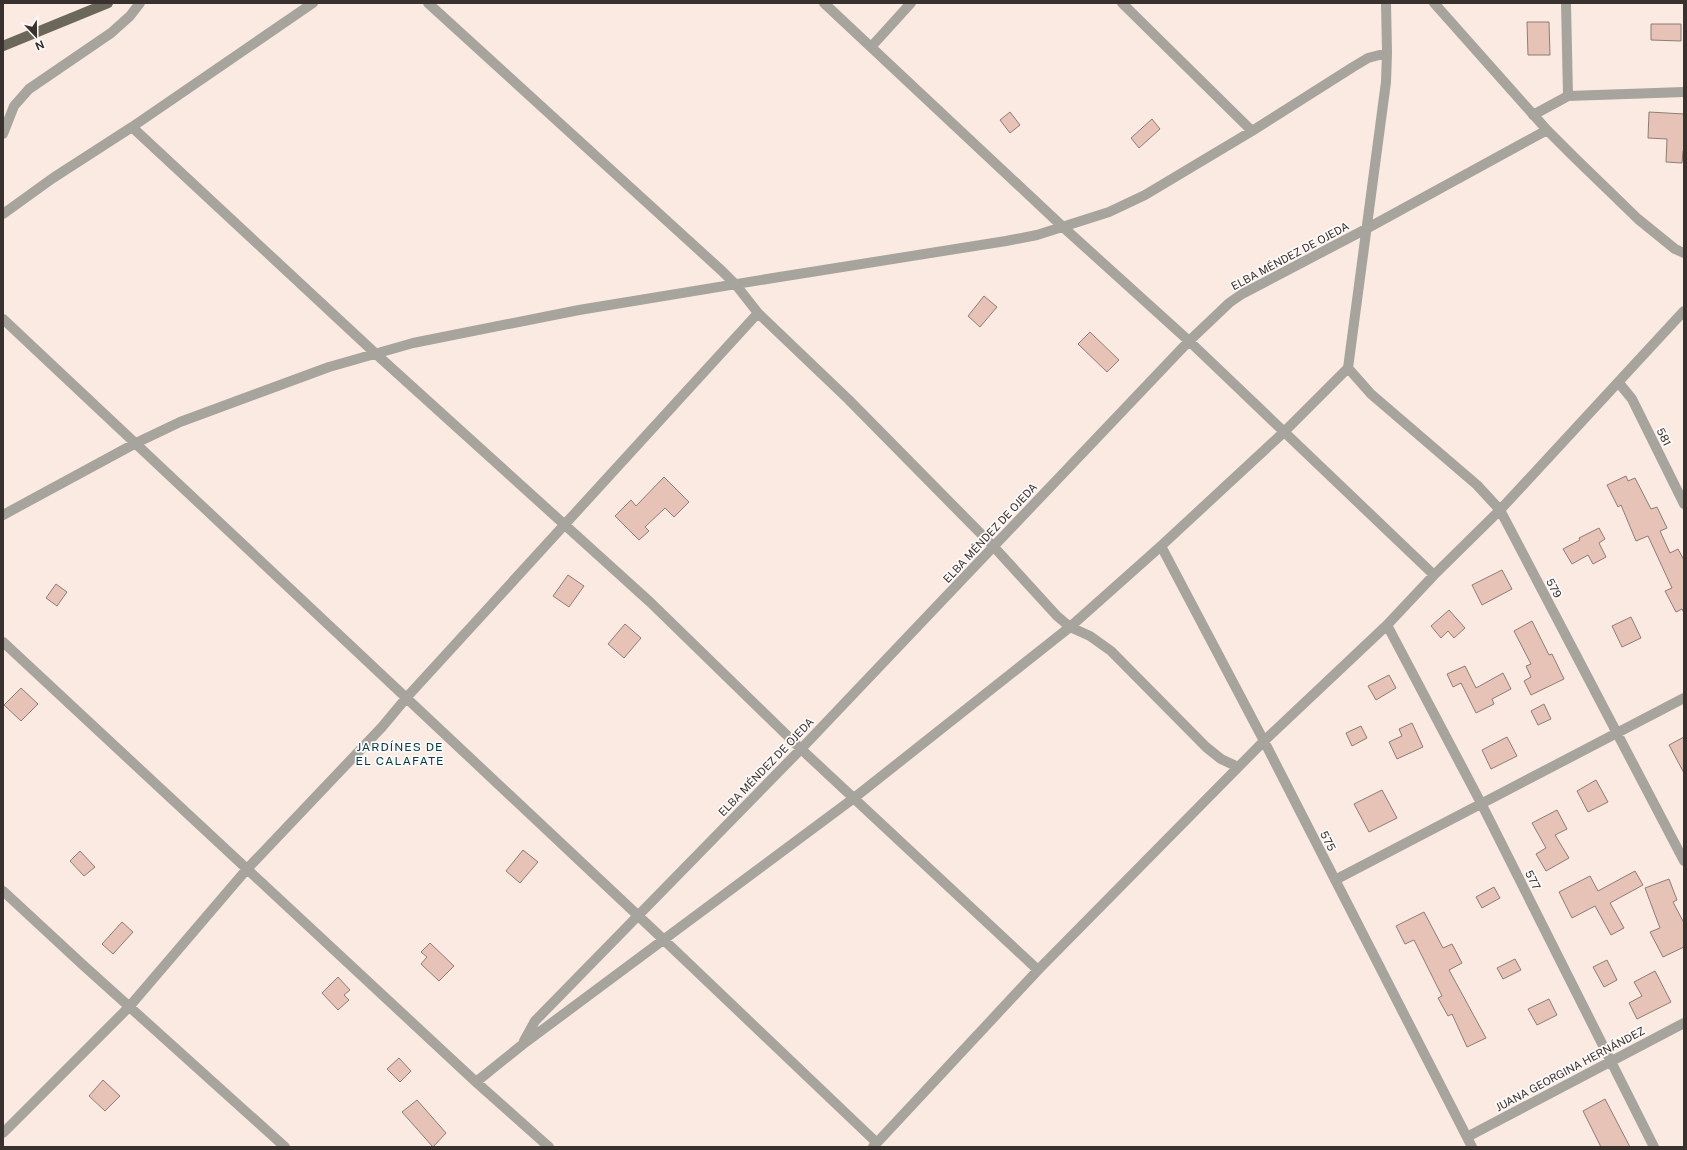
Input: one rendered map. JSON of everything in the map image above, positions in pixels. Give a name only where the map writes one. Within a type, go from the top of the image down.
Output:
[{"type":"main road","points":[[3,46],[108,3]]},
{"type":"street","points":[[3,134],[14,106],[29,89],[111,32],[130,16],[140,3]]},
{"type":"street","points":[[3,214],[53,178],[314,3]]},
{"type":"street","points":[[428,3],[736,285],[758,313],[848,399],[994,547],[1057,616],[1070,627],[1090,636],[1111,651],[1206,747],[1221,759],[1238,767]]},
{"type":"street","points":[[824,3],[1063,227],[1188,341],[1434,575]]},
{"type":"street","points":[[871,47],[911,3]]},
{"type":"street","points":[[1122,3],[1252,131]]},
{"type":"street","points":[[476,1082],[522,1045],[854,798],[1070,627],[1161,546],[1283,433],[1348,368],[1382,119],[1387,53],[1386,3]]},
{"type":"street","points":[[1434,3],[1547,130],[1638,219],[1680,251],[1684,259]]},
{"type":"street","points":[[1566,3],[1568,96]]},
{"type":"street","points":[[3,515],[136,443],[180,422],[329,367],[413,343],[579,310],[1006,241],[1037,235],[1109,212],[1145,195],[1252,131],[1368,58],[1387,53]]},
{"type":"street","points":[[1533,115],[1568,96],[1684,92]]},
{"type":"street","points":[[132,126],[376,354],[650,602],[801,749],[1038,970]]},
{"type":"street","name":"ELBA MÉNDEZ DE OJEDA","points":[[522,1045],[535,1021],[801,749],[1188,341],[1229,303],[1242,294],[1366,229],[1547,130]]},
{"type":"street","points":[[3,319],[664,940],[875,1145],[1038,970],[1264,741],[1387,625],[1434,575],[1500,510],[1684,311]]},
{"type":"street","points":[[3,1133],[128,1006],[247,869],[382,727],[407,697],[564,524],[758,313]]},
{"type":"street","name":"579","points":[[1348,368],[1371,394],[1477,485],[1500,510],[1684,861]]},
{"type":"street","name":"581","points":[[1619,383],[1632,399],[1684,504]]},
{"type":"street","name":"575","points":[[1161,546],[1264,741],[1472,1147]]},
{"type":"street","name":"577","points":[[1387,625],[1481,803],[1654,1147]]},
{"type":"street","points":[[3,642],[476,1082],[549,1147]]},
{"type":"street","points":[[1335,880],[1684,698]]},
{"type":"street","points":[[3,891],[285,1147]]},
{"type":"street","name":"JUANA GEORGINA HERNÁNDEZ","points":[[1467,1137],[1684,1023]]},
{"type":"building","points":[[1527,22],[1549,22],[1550,55],[1528,55]]},
{"type":"building","points":[[1651,24],[1681,24],[1681,41],[1651,40]]},
{"type":"building","points":[[1010,112],[1020,125],[1010,133],[1000,120]]},
{"type":"building","points":[[1649,112],[1684,114],[1684,151],[1682,163],[1666,162],[1667,139],[1648,138]]},
{"type":"building","points":[[1152,119],[1160,129],[1139,148],[1131,138]]},
{"type":"building","points":[[984,296],[997,307],[980,327],[968,316]]},
{"type":"building","points":[[1090,332],[1119,360],[1107,372],[1078,344]]},
{"type":"building","points":[[1626,476],[1628,481],[1635,478],[1651,509],[1657,507],[1667,528],[1660,531],[1670,553],[1678,549],[1684,560],[1684,613],[1682,609],[1676,612],[1665,591],[1672,588],[1648,536],[1636,541],[1621,505],[1618,507],[1607,485]]},
{"type":"building","points":[[664,477],[689,502],[674,517],[665,508],[645,527],[649,531],[639,540],[615,516],[631,500],[636,506]]},
{"type":"building","points":[[1599,528],[1605,539],[1599,543],[1606,557],[1593,564],[1588,555],[1572,564],[1563,549],[1580,540],[1579,538]]},
{"type":"building","points":[[1502,570],[1512,589],[1482,605],[1472,585]]},
{"type":"building","points":[[568,575],[584,586],[569,607],[553,596]]},
{"type":"building","points":[[56,584],[67,592],[57,606],[46,598]]},
{"type":"building","points":[[1449,610],[1465,628],[1454,638],[1448,631],[1441,638],[1431,626]]},
{"type":"building","points":[[1631,617],[1641,638],[1622,647],[1612,626]]},
{"type":"building","points":[[1532,621],[1549,655],[1552,654],[1564,679],[1531,695],[1524,681],[1531,677],[1526,666],[1531,664],[1514,631]]},
{"type":"building","points":[[625,624],[641,638],[624,658],[608,644]]},
{"type":"building","points":[[1465,666],[1476,688],[1503,673],[1511,689],[1492,699],[1494,704],[1476,713],[1461,683],[1453,687],[1447,674]]},
{"type":"building","points":[[1389,675],[1396,688],[1376,700],[1368,686]]},
{"type":"building","points":[[21,688],[38,704],[21,721],[4,705]]},
{"type":"building","points":[[1544,704],[1551,719],[1538,725],[1531,711]]},
{"type":"building","points":[[1412,723],[1423,747],[1397,759],[1389,742],[1402,736],[1399,729]]},
{"type":"building","points":[[1361,726],[1367,738],[1352,746],[1346,733]]},
{"type":"building","points":[[1507,737],[1517,756],[1491,769],[1482,750]]},
{"type":"building","points":[[1684,737],[1684,773],[1669,745]]},
{"type":"building","points":[[1596,780],[1608,802],[1588,812],[1577,791]]},
{"type":"building","points":[[1382,790],[1397,818],[1369,832],[1354,804]]},
{"type":"building","points":[[1557,810],[1567,829],[1555,835],[1569,858],[1546,871],[1536,854],[1546,848],[1532,823]]},
{"type":"building","points":[[523,850],[538,862],[520,883],[506,871]]},
{"type":"building","points":[[80,851],[95,867],[84,876],[70,861]]},
{"type":"building","points":[[1635,871],[1643,885],[1610,903],[1624,928],[1611,935],[1595,906],[1572,918],[1559,892],[1590,876],[1598,891]]},
{"type":"building","points":[[1669,879],[1677,900],[1673,902],[1684,923],[1684,947],[1663,957],[1650,932],[1660,928],[1645,888]]},
{"type":"building","points":[[1494,887],[1500,898],[1482,908],[1476,897]]},
{"type":"building","points":[[1424,912],[1443,948],[1452,944],[1462,963],[1449,970],[1486,1038],[1467,1047],[1452,1014],[1448,1016],[1438,998],[1442,996],[1414,940],[1405,944],[1396,926]]},
{"type":"building","points":[[122,922],[133,932],[113,954],[102,944]]},
{"type":"building","points":[[430,943],[454,966],[439,981],[421,964],[427,957],[421,952]]},
{"type":"building","points":[[1515,959],[1521,970],[1503,979],[1497,968]]},
{"type":"building","points":[[1607,960],[1617,980],[1604,987],[1593,967]]},
{"type":"building","points":[[1655,971],[1671,1002],[1637,1019],[1629,1003],[1642,996],[1634,982]]},
{"type":"building","points":[[338,977],[350,990],[344,995],[349,1000],[338,1010],[322,993]]},
{"type":"building","points":[[1549,999],[1557,1015],[1537,1025],[1528,1009]]},
{"type":"building","points":[[399,1058],[411,1071],[400,1082],[387,1069]]},
{"type":"building","points":[[103,1080],[120,1096],[105,1111],[89,1096]]},
{"type":"building","points":[[1605,1099],[1630,1147],[1601,1147],[1583,1111]]},
{"type":"building","points":[[417,1100],[446,1133],[433,1147],[402,1112]]},
{"type":"district","name":"JARDÍNES DE EL CALAFATE","points":[[400,754]]}]
